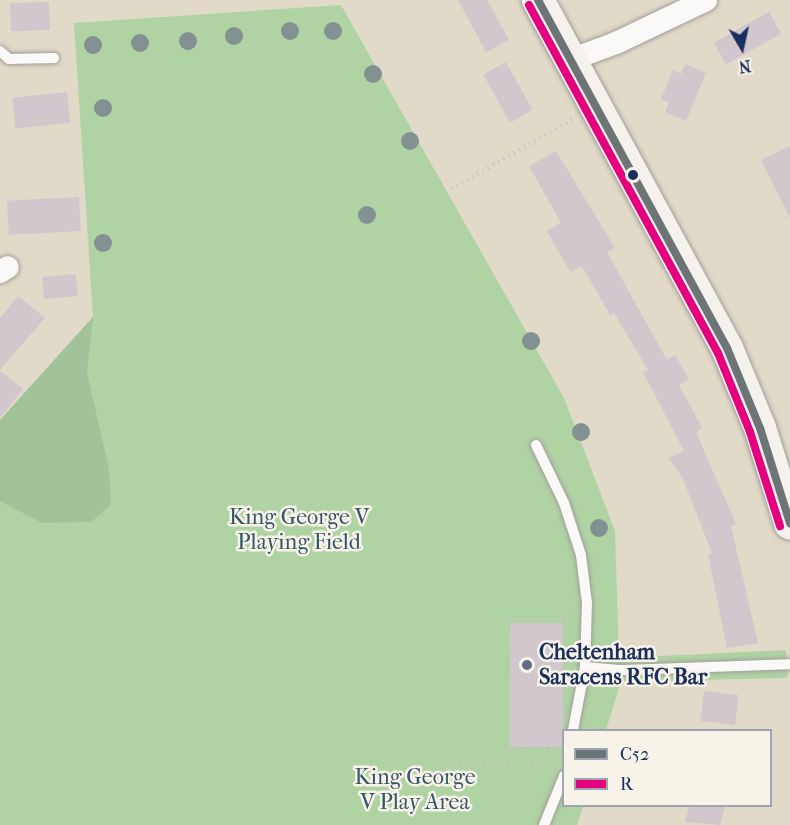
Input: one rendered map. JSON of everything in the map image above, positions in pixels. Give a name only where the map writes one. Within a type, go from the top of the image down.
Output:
[{"type":"street","points":[[538,0],[727,348],[760,428],[789,514]]},
{"type":"street","points":[[570,60],[625,39],[706,0]]},
{"type":"lane","points":[[0,51],[9,59],[54,58]]},
{"type":"lane","points":[[536,445],[564,503],[581,555],[586,620],[585,667],[573,729]]},
{"type":"lane","points":[[585,667],[622,670],[790,664]]},
{"type":"lane","points":[[544,825],[562,781]]},
{"type":"path","points":[[446,192],[596,106]]},
{"type":"path","points":[[562,751],[508,752],[508,681],[517,681],[517,650],[507,650],[506,620],[586,620]]},
{"type":"path","points":[[448,771],[450,764],[557,765]]},
{"type":"green space","name":"King George V Playing Field","points":[[341,5],[564,398],[615,531],[619,658],[786,650],[788,678],[621,682],[606,729],[562,729],[562,807],[583,807],[577,825],[0,825],[0,420],[93,317],[74,23]]},
{"type":"green space","points":[[93,317],[87,373],[109,469],[111,505],[91,522],[42,523],[0,501],[0,420]]},
{"type":"building","points":[[458,0],[487,0],[509,40],[486,52]]},
{"type":"building","points":[[49,2],[50,30],[11,31],[10,3]]},
{"type":"building","points":[[769,12],[781,34],[726,64],[714,43]]},
{"type":"building","points":[[506,62],[533,110],[510,123],[483,75]]},
{"type":"building","points":[[685,64],[706,73],[686,121],[665,112],[669,103],[661,99],[673,70],[681,74]]},
{"type":"building","points":[[67,92],[70,123],[16,129],[12,98]]},
{"type":"building","points":[[790,146],[790,218],[761,160]]},
{"type":"building","points":[[556,151],[615,248],[607,252],[667,360],[675,355],[689,379],[679,385],[702,428],[696,432],[736,524],[731,526],[758,643],[727,648],[708,554],[712,553],[683,479],[669,458],[684,451],[643,372],[648,370],[614,313],[610,315],[582,266],[570,272],[547,231],[561,223],[529,166]]},
{"type":"building","points":[[79,197],[81,231],[9,235],[7,201]]},
{"type":"building","points":[[76,274],[78,296],[44,299],[42,277]]},
{"type":"building","points":[[18,296],[45,318],[0,370],[0,318]]},
{"type":"building","points":[[0,371],[23,389],[0,418]]},
{"type":"building","points":[[510,623],[563,623],[562,747],[510,747]]},
{"type":"building","points":[[704,691],[739,695],[735,725],[700,721]]},
{"type":"building","points":[[689,807],[725,807],[720,825],[685,822]]},
{"type":"transit line","name":"C52","points":[[538,0],[727,348],[760,428],[790,523]]},
{"type":"transit line","name":"R","points":[[529,5],[718,353],[750,432],[780,526]]},
{"type":"place","name":"Cheltenham Saracens RFC Bar","points":[[527,665]]},
{"type":"park label","name":"King George V Play Area","points":[[415,790]]}]
